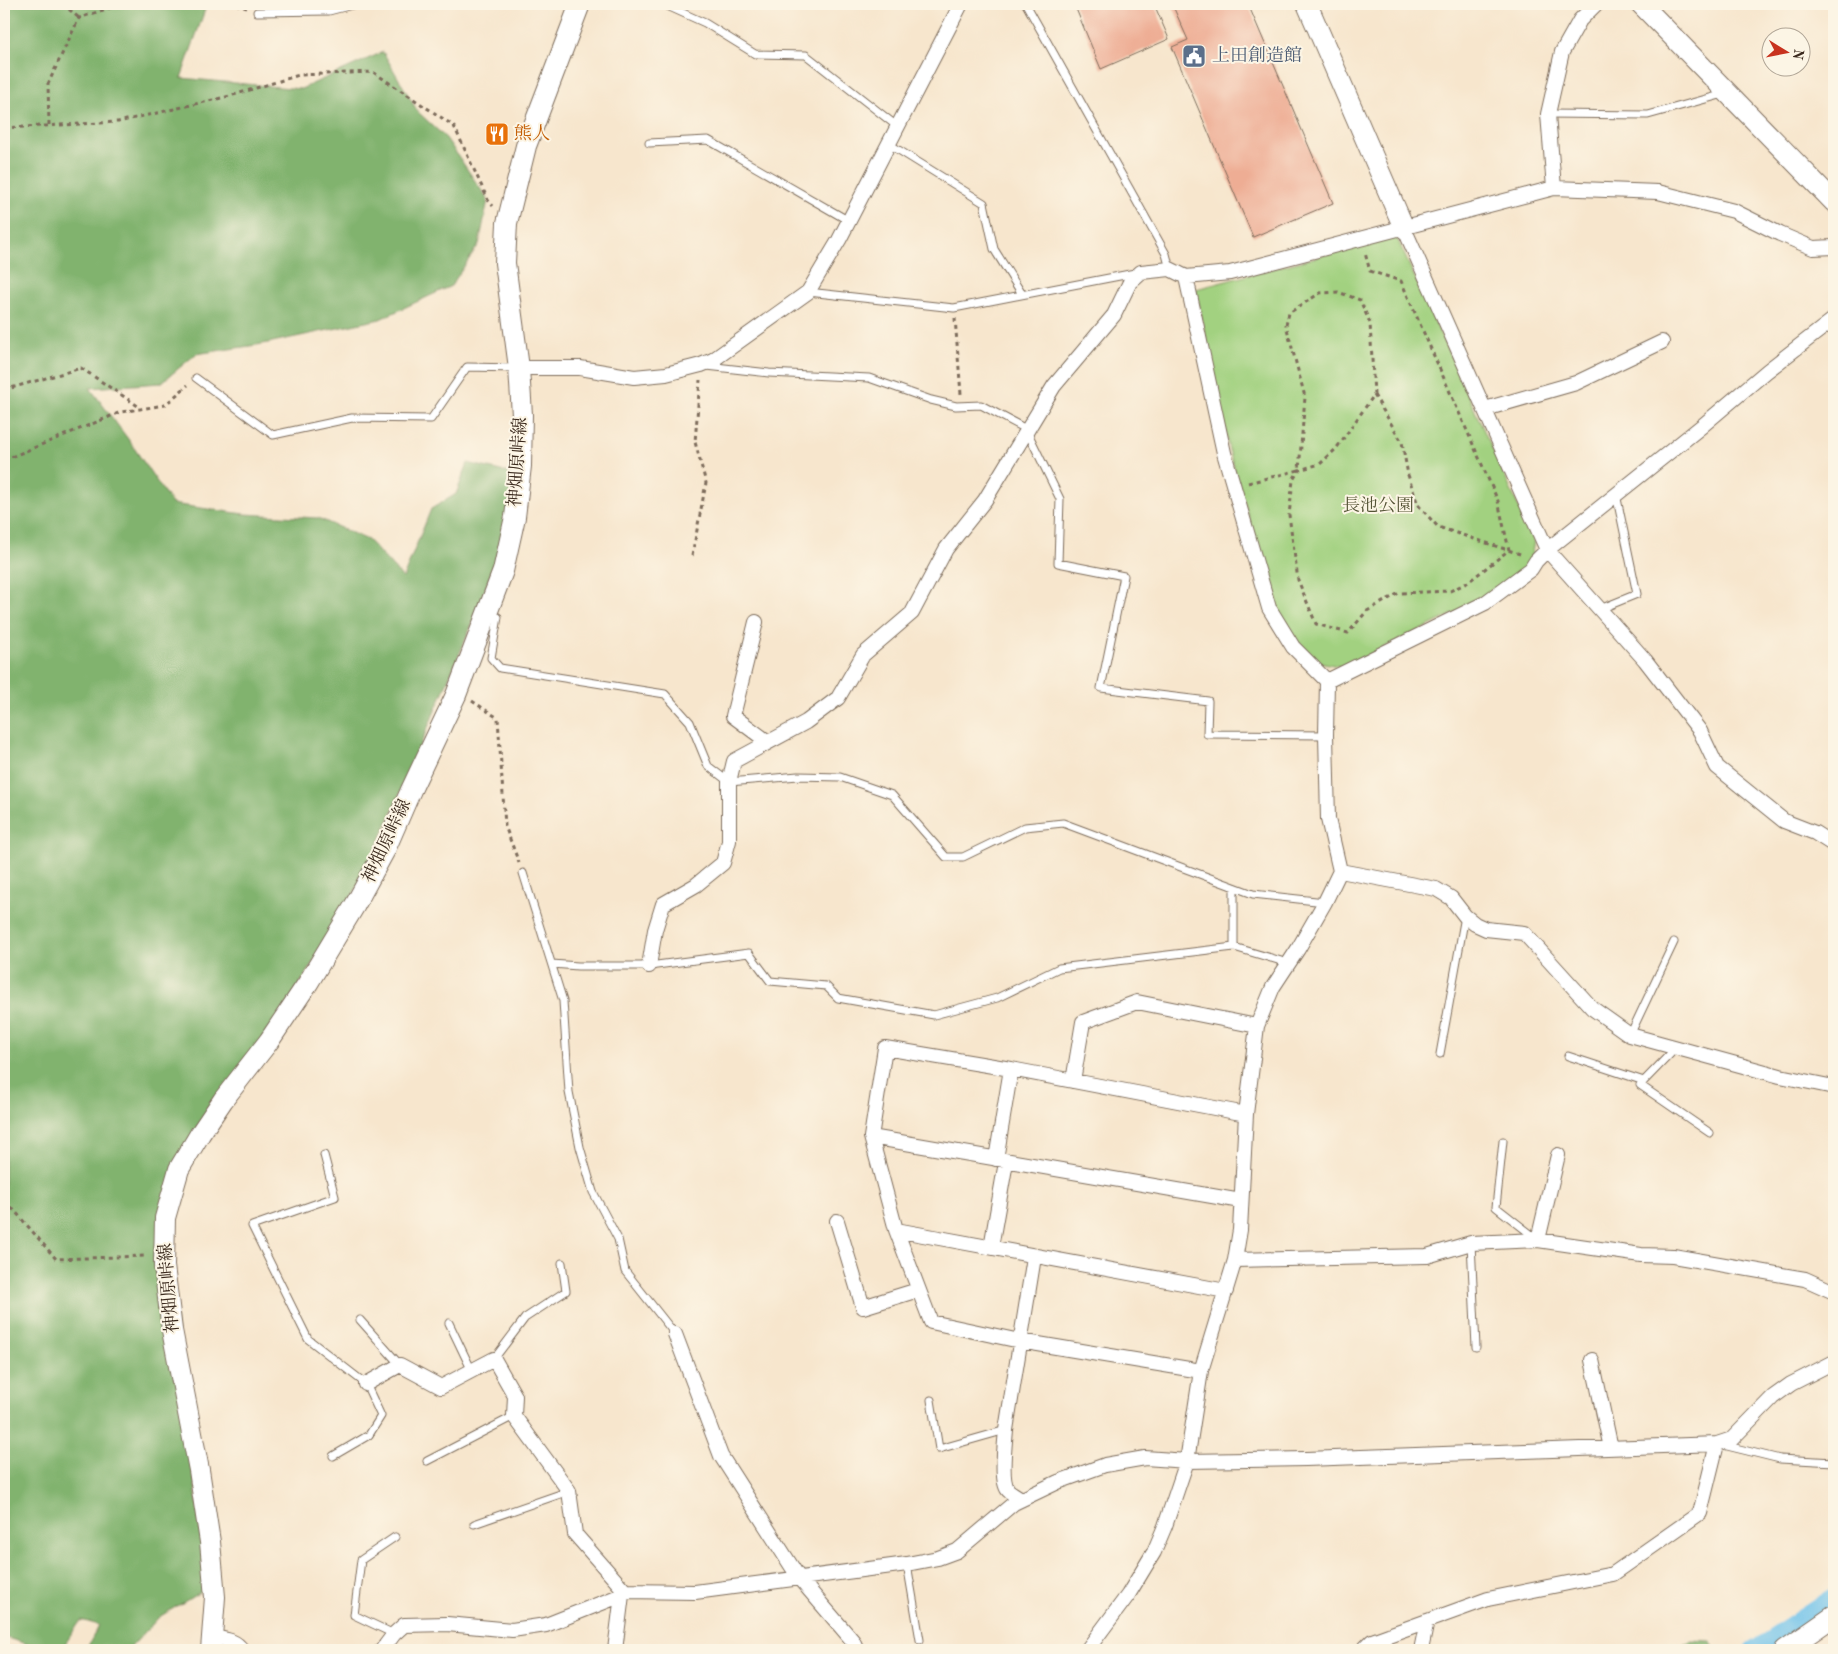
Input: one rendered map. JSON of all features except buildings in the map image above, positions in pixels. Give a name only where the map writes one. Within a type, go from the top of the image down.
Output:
[{"type":"street","name":"神畑原峠線","points":[[212,1644],[215,1597],[210,1542],[199,1470],[172,1330],[164,1266],[165,1218],[180,1169],[200,1134],[303,990],[355,906],[385,850],[458,691],[503,571],[515,516],[521,466],[522,415],[519,368],[505,263],[507,223],[526,146],[580,4]]},
{"type":"street","points":[[519,368],[580,368],[634,376],[666,374],[701,365],[713,360],[808,292],[849,221],[961,4]]},
{"type":"street","points":[[1307,4],[1547,550],[1645,660],[1700,731],[1717,767],[1784,821],[1815,833],[1834,846]]},
{"type":"street","points":[[1554,188],[1548,114],[1562,52],[1580,20],[1596,4]]},
{"type":"street","points":[[1641,4],[1834,202]]},
{"type":"street","points":[[649,966],[655,930],[664,904],[696,885],[722,863],[729,841],[729,782],[734,761],[806,722],[838,698],[863,655],[912,613],[946,549],[985,500],[1026,429],[1054,386],[1114,315],[1130,282],[1141,272],[1170,269],[1186,277],[1230,273],[1554,188],[1658,192],[1734,211],[1813,248],[1834,247]]},
{"type":"street","points":[[1087,1650],[1128,1595],[1154,1552],[1187,1461],[1201,1371],[1235,1260],[1240,1230],[1246,1114],[1257,1026],[1273,987],[1298,949],[1340,871],[1328,819],[1327,681],[1293,647],[1269,608],[1232,487],[1186,277]]},
{"type":"street","points":[[1327,681],[1485,603],[1531,569],[1547,550],[1616,493],[1702,426],[1766,371],[1834,319]]},
{"type":"street","points":[[1485,409],[1576,383],[1662,342]]},
{"type":"street","points":[[756,622],[733,716],[768,742]]},
{"type":"street","points":[[1340,871],[1436,889],[1451,898],[1465,916],[1486,929],[1524,933],[1592,1008],[1630,1035],[1780,1076],[1834,1087]]},
{"type":"street","points":[[1073,1081],[1083,1022],[1137,1002],[1257,1026]]},
{"type":"street","points":[[1201,1371],[1020,1341],[930,1322],[896,1230],[871,1137],[885,1048],[1246,1114]]},
{"type":"street","points":[[991,1247],[1011,1070]]},
{"type":"street","points":[[871,1137],[1241,1201]]},
{"type":"street","points":[[1538,1240],[1558,1156]]},
{"type":"street","points":[[837,1221],[863,1307],[918,1290]]},
{"type":"street","points":[[896,1230],[1226,1291]]},
{"type":"street","points":[[1235,1260],[1428,1256],[1471,1244],[1538,1240],[1641,1255],[1672,1256],[1805,1279],[1834,1292]]},
{"type":"street","points":[[1021,1499],[1007,1489],[1004,1478],[1006,1430],[1034,1257]]},
{"type":"street","points":[[675,1334],[721,1456],[799,1578],[853,1641],[858,1650]]},
{"type":"street","points":[[366,1384],[400,1365],[441,1387],[494,1359],[515,1396],[514,1416],[569,1491],[575,1534],[624,1593],[615,1650]]},
{"type":"street","points":[[1592,1360],[1611,1448]]},
{"type":"street","points":[[382,1650],[394,1634],[404,1625],[447,1624],[512,1630],[546,1625],[624,1593],[695,1592],[907,1564],[938,1558],[957,1551],[1021,1499],[1058,1482],[1105,1465],[1145,1458],[1187,1461],[1306,1460],[1717,1444],[1732,1438],[1773,1397],[1791,1384],[1834,1362]]},
{"type":"street","points":[[1363,1650],[1372,1641],[1488,1599],[1613,1574],[1700,1513],[1717,1444]]},
{"type":"street","points":[[1785,1650],[1834,1616]]},
{"type":"street","points":[[1421,1650],[1427,1621]]},
{"type":"street","points":[[212,1644],[230,1640],[240,1646],[242,1650]]},
{"type":"lane","points":[[256,12],[329,11],[356,4]]},
{"type":"lane","points":[[663,4],[704,23],[755,54],[806,55],[898,127]]},
{"type":"lane","points":[[1026,4],[1166,254],[1170,269]]},
{"type":"lane","points":[[1548,114],[1648,115],[1729,93]]},
{"type":"lane","points":[[649,143],[708,140],[849,221]]},
{"type":"lane","points":[[889,144],[984,203],[994,249],[1022,294]]},
{"type":"lane","points":[[808,292],[954,308],[1141,272]]},
{"type":"lane","points":[[701,365],[769,372],[869,378],[931,400],[956,406],[981,405],[1026,429],[1060,499],[1058,563],[1124,576],[1101,688],[1208,701],[1207,734],[1326,735]]},
{"type":"lane","points":[[196,378],[273,435],[352,418],[431,419],[467,367],[519,368]]},
{"type":"lane","points":[[1600,609],[1637,594],[1616,493]]},
{"type":"lane","points":[[487,611],[498,617],[491,658],[500,668],[665,694],[690,722],[708,766],[729,782],[798,776],[840,777],[892,795],[946,857],[963,858],[1025,827],[1063,822],[1253,894],[1325,902]]},
{"type":"lane","points":[[523,873],[562,1001],[569,1092],[580,1148],[593,1192],[618,1239],[626,1271],[675,1334]]},
{"type":"lane","points":[[1234,887],[1234,947]]},
{"type":"lane","points":[[1440,1054],[1465,916]]},
{"type":"lane","points":[[1630,1035],[1674,942]]},
{"type":"lane","points":[[552,964],[649,966],[749,953],[770,981],[826,986],[838,998],[934,1015],[997,998],[1059,968],[1234,947],[1288,963]]},
{"type":"lane","points":[[1676,1048],[1640,1085],[1710,1133]]},
{"type":"lane","points":[[1568,1056],[1644,1081]]},
{"type":"lane","points":[[1503,1141],[1496,1207],[1538,1240]]},
{"type":"lane","points":[[324,1155],[335,1197],[252,1226],[308,1339],[366,1384],[380,1416],[369,1435],[333,1456]]},
{"type":"lane","points":[[1471,1244],[1476,1347]]},
{"type":"lane","points":[[494,1359],[525,1318],[566,1291],[562,1263]]},
{"type":"lane","points":[[360,1320],[400,1365]]},
{"type":"lane","points":[[449,1323],[472,1371]]},
{"type":"lane","points":[[931,1400],[939,1449],[1006,1430]]},
{"type":"lane","points":[[427,1460],[514,1416]]},
{"type":"lane","points":[[1717,1444],[1780,1459],[1834,1462]]},
{"type":"lane","points":[[474,1524],[569,1491]]},
{"type":"lane","points":[[394,1634],[354,1615],[361,1560],[395,1537]]},
{"type":"lane","points":[[907,1564],[920,1640]]},
{"type":"path","points":[[64,4],[79,18]]},
{"type":"path","points":[[49,125],[48,84],[79,18],[122,4]]},
{"type":"path","points":[[4,128],[118,122],[230,96],[299,76],[373,72],[454,126],[488,200],[507,223]]},
{"type":"path","points":[[1370,270],[1401,281],[1498,501],[1509,550]]},
{"type":"path","points":[[1338,292],[1360,300],[1370,323],[1374,395],[1402,442],[1408,475],[1418,505],[1438,527],[1509,550],[1466,583],[1450,591],[1398,593],[1367,611],[1348,633],[1316,624],[1298,580],[1289,515],[1294,480],[1299,470],[1306,397],[1286,325],[1290,314],[1320,293],[1338,292]]},
{"type":"path","points":[[954,308],[961,406]]},
{"type":"path","points":[[692,556],[706,483],[695,442],[701,365]]},
{"type":"path","points":[[4,390],[81,368],[141,409]]},
{"type":"path","points":[[4,460],[121,412],[165,405],[196,378]]},
{"type":"path","points":[[1232,487],[1320,464],[1336,450],[1374,395]]},
{"type":"path","points":[[458,691],[498,718],[505,826],[523,873]]},
{"type":"path","points":[[4,1204],[14,1210],[56,1258],[150,1256]]},
{"type":"green space","points":[[4,4],[207,4],[181,78],[301,89],[383,52],[418,112],[446,138],[488,200],[479,244],[451,286],[380,319],[263,344],[196,354],[161,383],[90,388],[128,439],[172,504],[244,514],[318,518],[368,540],[403,578],[431,509],[456,494],[468,463],[513,474],[509,518],[479,608],[376,849],[348,905],[163,1209],[207,1588],[159,1617],[131,1647],[132,1650],[86,1650],[99,1625],[81,1620],[61,1650],[46,1650],[4,1637]]},
{"type":"green space","name":"長池公園","points":[[1396,236],[1534,541],[1530,565],[1483,600],[1343,667],[1319,662],[1298,643],[1274,605],[1229,450],[1196,289]]},
{"type":"green space","points":[[1690,1641],[1711,1642],[1717,1650],[1675,1650]]},
{"type":"waterway","points":[[1753,1650],[1834,1597]]},
{"type":"place","name":"上田創造館","points":[[1194,56]]},
{"type":"place","name":"熊人","points":[[497,134]]}]
